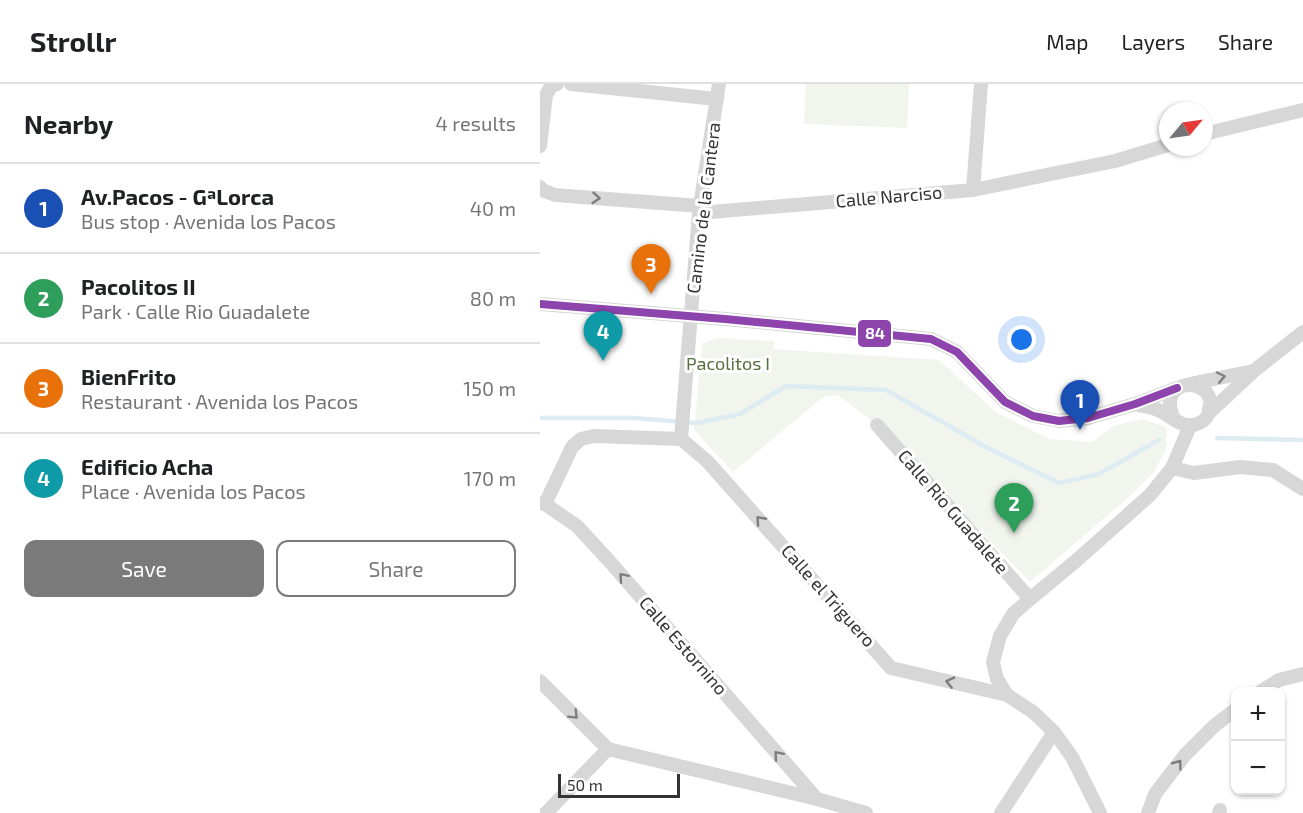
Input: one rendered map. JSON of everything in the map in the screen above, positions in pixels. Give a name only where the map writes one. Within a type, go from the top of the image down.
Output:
[{"type":"street","points":[[540,146],[546,95],[551,86],[557,84]]},
{"type":"street","points":[[571,84],[717,99]]},
{"type":"street","name":"Camino de la Cantera","points":[[681,439],[700,210],[719,84]]},
{"type":"street","points":[[973,190],[981,84]]},
{"type":"street","points":[[1213,132],[1303,110]]},
{"type":"street","name":"Calle Narciso","points":[[540,187],[555,195],[700,210],[973,190],[1115,161],[1159,148]]},
{"type":"street","points":[[540,304],[932,339],[957,352],[1005,402],[1033,416],[1059,421],[1088,418],[1135,404],[1182,386],[1255,370]]},
{"type":"street","points":[[1135,404],[1156,409],[1181,424],[1190,426],[1202,423],[1209,413],[1255,370],[1303,332]]},
{"type":"street","points":[[1174,419],[1169,408],[1170,397],[1182,386],[1202,388],[1210,399],[1209,413]]},
{"type":"street","name":"Calle Rio Guadalete","points":[[877,424],[1030,598]]},
{"type":"street","points":[[1007,696],[997,679],[993,662],[1000,636],[1013,614],[1150,495],[1172,468],[1190,426]]},
{"type":"street","points":[[542,503],[572,447],[581,439],[594,436],[681,439]]},
{"type":"street","name":"Calle el Triguero","points":[[681,439],[707,461],[891,668],[1007,696],[1033,712],[1054,732],[1072,757],[1100,813]]},
{"type":"street","points":[[1172,468],[1194,473],[1240,467],[1273,470],[1303,489]]},
{"type":"street","name":"Calle Estornino","points":[[542,503],[577,526],[817,799]]},
{"type":"street","points":[[1268,687],[1279,680],[1303,674]]},
{"type":"street","points":[[540,681],[608,749],[817,799],[861,812]]},
{"type":"street","points":[[1148,813],[1155,794],[1185,755],[1231,713]]},
{"type":"street","points":[[1000,813],[1054,732]]},
{"type":"street","points":[[546,813],[608,749]]},
{"type":"green space","points":[[806,84],[909,84],[907,128],[804,124]]},
{"type":"green space","name":"Pacolitos I","points":[[717,338],[775,341],[773,349],[939,360],[996,412],[1049,439],[1092,442],[1113,426],[1142,419],[1166,427],[1166,450],[1153,473],[1131,495],[1030,582],[877,425],[838,395],[823,397],[733,472],[694,430],[702,344]]},
{"type":"waterway","points":[[540,418],[634,418],[697,423],[740,414],[786,386],[886,390],[986,447],[1059,483],[1099,474],[1159,440]]},
{"type":"waterway","points":[[1217,438],[1303,440]]},
{"type":"transit line","name":"84","points":[[540,304],[931,339],[957,352],[1005,402],[1033,416],[1059,421],[1088,418],[1177,388]]},
{"type":"place","name":"BienFrito","points":[[651,294]]},
{"type":"place","name":"Edificio Acha","points":[[603,361]]},
{"type":"place","name":"Av.Pacos - GªLorca","points":[[1080,430]]},
{"type":"place","name":"Pacolitos II","points":[[1014,533]]}]
